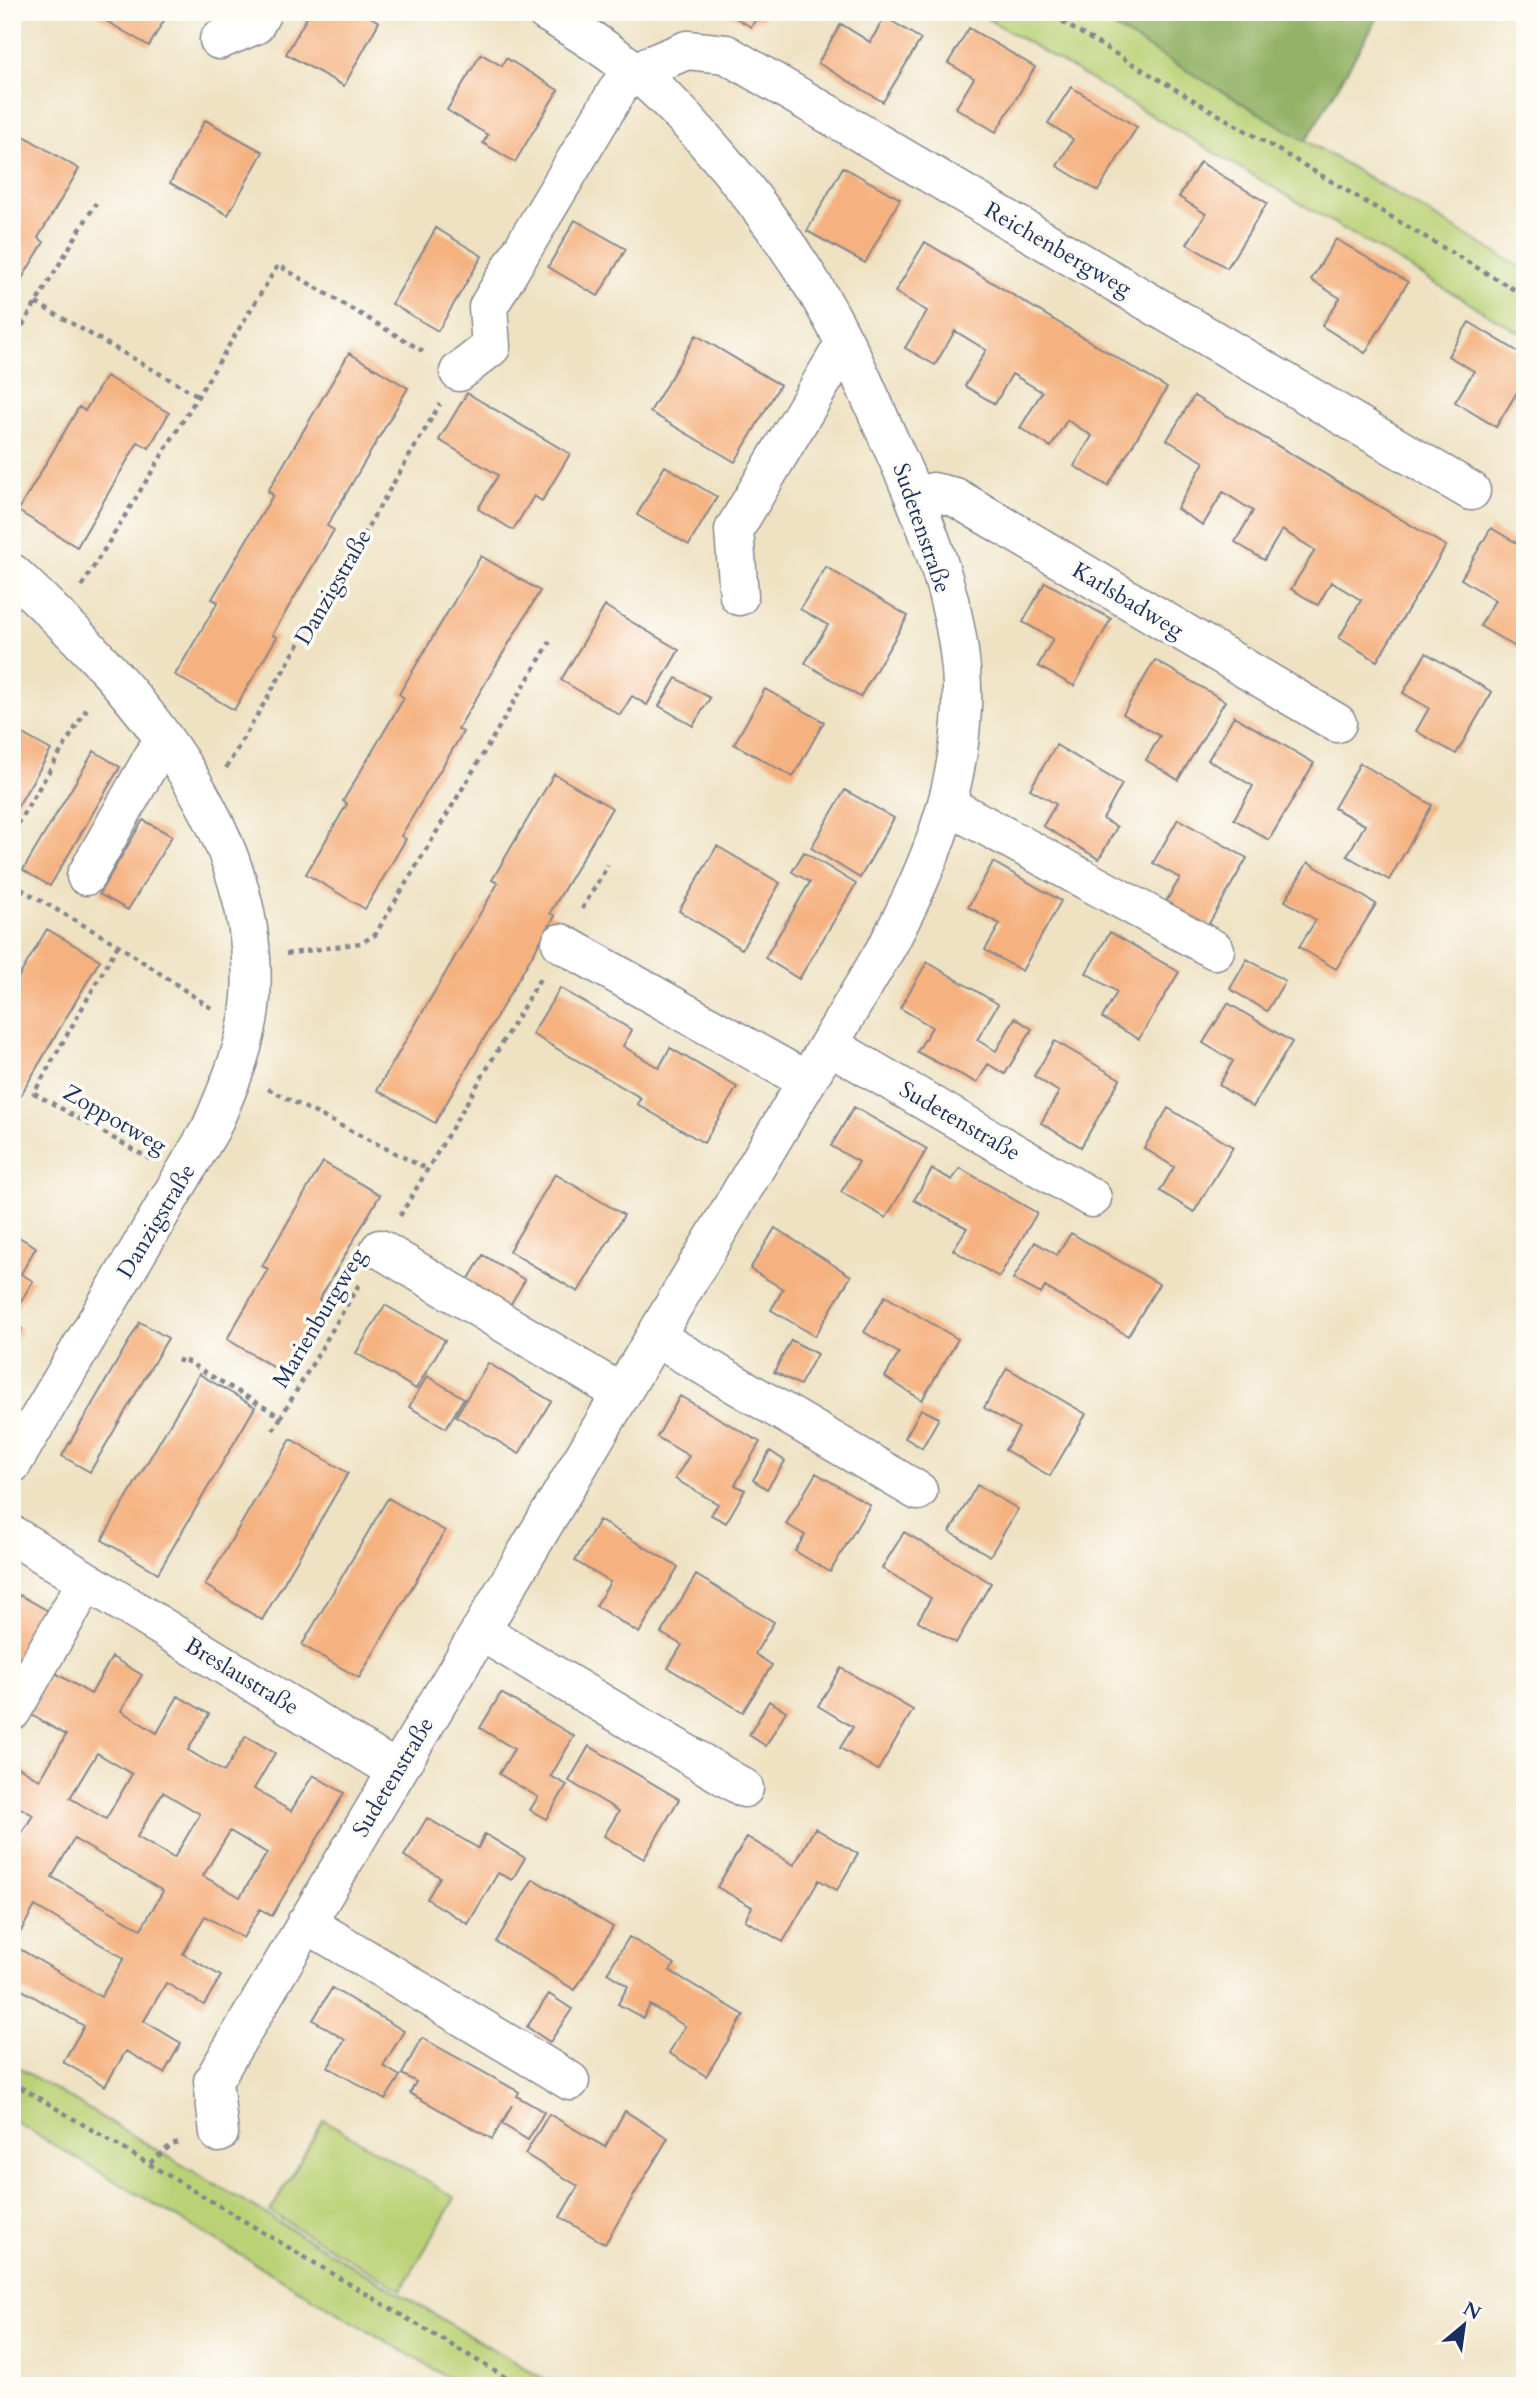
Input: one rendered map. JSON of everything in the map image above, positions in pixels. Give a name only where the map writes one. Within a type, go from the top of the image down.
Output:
[{"type":"street","points":[[219,40],[255,24],[262,12]]},
{"type":"street","name":"Sudetenstraße","points":[[219,2133],[213,2081],[829,1045],[913,898],[949,806],[962,704],[957,649],[942,573],[915,496],[845,343],[809,281],[744,188],[681,114],[636,71],[546,12]]},
{"type":"street","name":"Reichenbergweg","points":[[636,71],[687,50],[726,54],[1471,491]]},
{"type":"street","points":[[458,372],[491,347],[488,307],[620,86],[636,71]]},
{"type":"street","points":[[739,596],[734,530],[845,343]]},
{"type":"street","name":"Karlsbadweg","points":[[915,496],[933,492],[955,497],[1337,723]]},
{"type":"street","name":"Danzigstraße","points":[[12,573],[62,620],[109,671],[163,739],[200,797],[238,879],[247,921],[251,960],[251,997],[246,1032],[235,1073],[211,1128],[12,1464]]},
{"type":"street","points":[[86,876],[163,739]]},
{"type":"street","points":[[949,806],[1215,950]]},
{"type":"street","points":[[561,943],[807,1081]]},
{"type":"street","name":"Sudetenstraße","points":[[829,1045],[1092,1198]]},
{"type":"street","points":[[380,1249],[621,1393]]},
{"type":"street","points":[[655,1337],[918,1491]]},
{"type":"street","name":"Breslaustraße","points":[[12,1535],[397,1771]]},
{"type":"street","points":[[12,1711],[87,1581]]},
{"type":"street","points":[[480,1631],[744,1788]]},
{"type":"street","points":[[306,1923],[570,2081]]},
{"type":"path","points":[[1045,12],[1525,296]]},
{"type":"path","points":[[12,343],[96,203]]},
{"type":"path","points":[[62,620],[278,265],[458,372]]},
{"type":"path","points":[[36,303],[197,395]]},
{"type":"path","name":"Danzigstraße","points":[[200,797],[223,773],[458,372]]},
{"type":"path","points":[[251,960],[360,943],[375,935],[550,642]]},
{"type":"path","points":[[12,833],[109,671]]},
{"type":"path","name":"Marienburgweg","points":[[179,1363],[181,1358],[281,1417],[608,864]]},
{"type":"path","points":[[12,884],[118,945],[246,1032]]},
{"type":"path","name":"Zoppotweg","points":[[118,945],[34,1093],[182,1177]]},
{"type":"path","points":[[235,1073],[427,1169]]},
{"type":"path","points":[[273,1430],[281,1417]]},
{"type":"path","points":[[12,2082],[520,2386]]},
{"type":"green space","points":[[976,12],[1088,12],[1525,270],[1525,336]]},
{"type":"green space","points":[[1088,12],[1381,12],[1306,141]]},
{"type":"green space","points":[[12,2064],[555,2386],[462,2386],[12,2120]]},
{"type":"green space","points":[[324,2120],[455,2198],[401,2290],[270,2212]]},
{"type":"building","points":[[91,12],[169,12],[149,46]]},
{"type":"building","points":[[310,12],[362,12],[379,22],[344,86],[286,54]]},
{"type":"building","points":[[726,12],[767,12],[761,21],[756,19],[751,27]]},
{"type":"building","points":[[885,17],[921,39],[883,102],[818,63],[841,24],[870,42]]},
{"type":"building","points":[[969,28],[1035,67],[996,132],[956,108],[974,78],[948,63]]},
{"type":"building","points":[[481,54],[502,66],[506,58],[558,90],[515,162],[483,143],[488,135],[447,110]]},
{"type":"building","points":[[1071,87],[1137,127],[1098,191],[1057,166],[1073,139],[1048,123]]},
{"type":"building","points":[[205,120],[263,152],[228,215],[170,183]]},
{"type":"building","points":[[19,133],[79,169],[38,238],[44,242],[12,295],[12,144]]},
{"type":"building","points":[[1200,162],[1267,203],[1227,268],[1187,244],[1206,214],[1179,197]]},
{"type":"building","points":[[843,167],[900,199],[865,263],[807,231]]},
{"type":"building","points":[[575,220],[626,249],[598,296],[548,267]]},
{"type":"building","points":[[436,228],[482,256],[438,331],[392,304]]},
{"type":"building","points":[[1336,239],[1408,282],[1365,353],[1322,326],[1340,298],[1311,280]]},
{"type":"building","points":[[925,242],[1167,388],[1108,486],[1074,466],[1092,436],[1067,420],[1051,447],[1020,428],[1042,392],[1012,374],[995,404],[965,386],[986,350],[955,331],[935,365],[905,348],[927,311],[895,292]]},
{"type":"building","points":[[1469,322],[1525,356],[1525,379],[1496,427],[1455,402],[1474,371],[1448,356]]},
{"type":"building","points":[[696,335],[780,385],[735,462],[650,412]]},
{"type":"building","points":[[349,353],[408,388],[327,526],[334,530],[272,635],[277,637],[234,710],[175,675],[218,602],[212,599],[273,495],[268,491]]},
{"type":"building","points":[[106,376],[169,413],[149,448],[138,442],[77,547],[18,511],[79,407],[85,411]]},
{"type":"building","points":[[467,393],[570,454],[542,501],[534,496],[513,530],[478,509],[498,475],[439,440]]},
{"type":"building","points":[[1194,396],[1446,546],[1377,661],[1339,638],[1361,600],[1331,582],[1318,605],[1291,589],[1315,550],[1282,530],[1264,560],[1235,542],[1253,511],[1223,492],[1203,525],[1177,509],[1204,462],[1167,440]]},
{"type":"building","points":[[665,466],[717,497],[689,545],[637,515]]},
{"type":"building","points":[[1491,528],[1525,548],[1525,639],[1519,649],[1480,626],[1495,600],[1461,579]]},
{"type":"building","points":[[481,556],[540,591],[458,729],[463,732],[401,836],[406,839],[365,909],[306,874],[347,804],[343,801],[404,698],[399,694]]},
{"type":"building","points":[[826,567],[908,616],[860,697],[805,663],[828,625],[800,609]]},
{"type":"building","points":[[1045,582],[1111,619],[1074,686],[1038,666],[1053,639],[1023,622]]},
{"type":"building","points":[[605,606],[679,650],[647,705],[632,696],[620,715],[561,680]]},
{"type":"building","points":[[1426,653],[1492,692],[1456,754],[1416,731],[1429,708],[1403,693]]},
{"type":"building","points":[[1155,660],[1225,701],[1178,780],[1146,760],[1160,736],[1123,714]]},
{"type":"building","points":[[676,678],[710,698],[693,726],[659,706]]},
{"type":"building","points":[[765,689],[824,722],[793,777],[734,744]]},
{"type":"building","points":[[1234,716],[1314,763],[1269,840],[1234,819],[1253,786],[1208,760]]},
{"type":"building","points":[[12,728],[51,750],[12,816]]},
{"type":"building","points":[[1056,745],[1122,784],[1103,819],[1117,827],[1099,859],[1043,826],[1056,804],[1030,789]]},
{"type":"building","points":[[94,751],[120,767],[50,886],[23,870]]},
{"type":"building","points":[[1360,763],[1432,805],[1389,880],[1347,856],[1365,825],[1334,808]]},
{"type":"building","points":[[554,774],[612,808],[550,913],[555,916],[435,1123],[377,1090],[498,883],[492,880]]},
{"type":"building","points":[[845,790],[894,818],[860,878],[811,848]]},
{"type":"building","points":[[1178,819],[1247,858],[1207,927],[1165,903],[1180,878],[1153,863]]},
{"type":"building","points":[[143,820],[172,836],[128,910],[99,894]]},
{"type":"building","points":[[717,846],[780,883],[742,949],[679,911]]},
{"type":"building","points":[[804,852],[856,884],[799,979],[765,958],[810,882],[792,872]]},
{"type":"building","points":[[993,862],[1061,901],[1022,971],[985,950],[1000,924],[968,907]]},
{"type":"building","points":[[1308,862],[1376,904],[1336,969],[1299,947],[1316,920],[1285,901]]},
{"type":"building","points":[[47,929],[100,960],[12,1110],[12,988]]},
{"type":"building","points":[[1110,932],[1179,972],[1139,1039],[1102,1018],[1117,992],[1086,973]]},
{"type":"building","points":[[1247,959],[1285,981],[1267,1011],[1230,989]]},
{"type":"building","points":[[927,962],[998,1004],[977,1040],[996,1051],[1015,1018],[1032,1029],[1005,1074],[988,1064],[977,1083],[917,1052],[932,1027],[900,1008]]},
{"type":"building","points":[[560,988],[632,1030],[623,1046],[659,1068],[670,1048],[737,1087],[704,1143],[637,1104],[641,1098],[532,1034]]},
{"type":"building","points":[[1228,1003],[1292,1042],[1253,1107],[1219,1085],[1233,1061],[1203,1043]]},
{"type":"building","points":[[1055,1041],[1120,1079],[1081,1147],[1041,1123],[1059,1092],[1034,1076]]},
{"type":"building","points":[[854,1107],[927,1149],[886,1218],[841,1192],[859,1162],[831,1146]]},
{"type":"building","points":[[1168,1108],[1233,1147],[1194,1212],[1160,1191],[1174,1167],[1144,1148]]},
{"type":"building","points":[[323,1162],[380,1195],[319,1300],[326,1304],[285,1374],[227,1339],[268,1269],[262,1266]]},
{"type":"building","points":[[960,1168],[1037,1213],[999,1277],[953,1250],[967,1228],[914,1200],[932,1169],[952,1180]]},
{"type":"building","points":[[555,1174],[624,1215],[578,1292],[509,1251]]},
{"type":"building","points":[[775,1228],[851,1276],[815,1336],[771,1310],[783,1289],[750,1269]]},
{"type":"building","points":[[12,1233],[36,1247],[21,1274],[33,1281],[12,1316]]},
{"type":"building","points":[[1071,1233],[1159,1284],[1128,1336],[1045,1287],[1041,1294],[1013,1279],[1035,1242],[1057,1255]]},
{"type":"building","points":[[483,1255],[525,1280],[506,1312],[464,1287]]},
{"type":"building","points":[[885,1296],[958,1339],[922,1400],[885,1377],[899,1353],[864,1332]]},
{"type":"building","points":[[385,1305],[445,1340],[416,1389],[356,1353]]},
{"type":"building","points":[[140,1322],[168,1338],[90,1472],[62,1456]]},
{"type":"building","points":[[12,1323],[22,1329],[12,1346]]},
{"type":"building","points":[[791,1340],[817,1354],[800,1385],[774,1372]]},
{"type":"building","points":[[488,1363],[551,1401],[519,1454],[456,1416]]},
{"type":"building","points":[[1007,1368],[1086,1414],[1050,1476],[1005,1450],[1019,1428],[984,1408]]},
{"type":"building","points":[[199,1374],[255,1407],[158,1573],[102,1540]]},
{"type":"building","points":[[427,1376],[464,1398],[446,1428],[409,1407]]},
{"type":"building","points":[[680,1396],[760,1442],[735,1485],[745,1490],[726,1523],[711,1515],[718,1504],[675,1479],[689,1456],[657,1437]]},
{"type":"building","points":[[921,1409],[939,1418],[922,1448],[905,1438]]},
{"type":"building","points":[[291,1439],[348,1473],[262,1620],[205,1585]]},
{"type":"building","points":[[770,1451],[785,1461],[767,1489],[753,1480]]},
{"type":"building","points":[[816,1473],[870,1505],[830,1572],[795,1551],[805,1535],[786,1524]]},
{"type":"building","points":[[977,1485],[1018,1509],[990,1556],[950,1532]]},
{"type":"building","points":[[388,1498],[445,1531],[359,1678],[302,1645]]},
{"type":"building","points":[[599,1520],[678,1567],[639,1633],[596,1606],[610,1582],[575,1561]]},
{"type":"building","points":[[904,1532],[991,1583],[956,1643],[918,1621],[931,1598],[882,1568]]},
{"type":"building","points":[[696,1575],[774,1622],[755,1654],[772,1665],[743,1712],[668,1668],[682,1645],[661,1633]]},
{"type":"building","points":[[20,1595],[52,1613],[12,1680],[12,1608]]},
{"type":"building","points":[[112,1657],[142,1675],[121,1711],[157,1733],[178,1696],[209,1714],[188,1750],[224,1772],[246,1736],[275,1753],[254,1789],[291,1811],[313,1775],[344,1793],[272,1916],[260,1909],[243,1938],[205,1916],[183,1954],[221,1976],[204,2005],[166,1983],[144,2021],[181,2043],[164,2073],[126,2051],[105,2086],[63,2062],[84,2026],[12,1984],[12,1849],[33,1815],[12,1803],[12,1766],[14,1764],[40,1780],[66,1735],[28,1713],[52,1671],[91,1694]],"holes":[[[97,1753],[132,1774],[106,1819],[70,1798]],[[163,1792],[200,1814],[174,1858],[137,1837]],[[230,1831],[267,1853],[240,1897],[203,1876]],[[74,1839],[163,1891],[141,1929],[52,1877]],[[35,1906],[124,1958],[101,1997],[13,1945]]]},
{"type":"building","points":[[841,1668],[913,1710],[878,1770],[840,1748],[853,1727],[818,1706]]},
{"type":"building","points":[[501,1693],[574,1736],[551,1776],[567,1785],[546,1819],[530,1810],[538,1797],[499,1774],[514,1749],[480,1728]]},
{"type":"building","points":[[769,1701],[786,1711],[766,1746],[749,1735]]},
{"type":"building","points":[[589,1746],[679,1799],[644,1859],[604,1836],[619,1811],[569,1781]]},
{"type":"building","points":[[427,1818],[478,1848],[485,1834],[525,1858],[512,1880],[498,1873],[468,1924],[427,1899],[440,1877],[404,1856]]},
{"type":"building","points":[[815,1828],[858,1854],[837,1890],[819,1880],[783,1942],[745,1920],[752,1907],[717,1887],[747,1837],[794,1865]]},
{"type":"building","points":[[533,1879],[613,1927],[575,1990],[496,1942]]},
{"type":"building","points":[[629,1937],[675,1964],[670,1971],[744,2015],[706,2076],[669,2053],[685,2026],[650,2005],[643,2018],[618,2004],[628,1986],[607,1973]]},
{"type":"building","points":[[332,1988],[404,2031],[383,2066],[400,2076],[385,2100],[328,2067],[345,2040],[313,2020]]},
{"type":"building","points":[[549,1994],[572,2009],[550,2042],[527,2027]]},
{"type":"building","points":[[422,2038],[519,2092],[517,2096],[544,2112],[528,2140],[502,2124],[512,2105],[492,2139],[410,2093],[416,2082],[402,2074]]},
{"type":"building","points":[[625,2111],[668,2138],[605,2244],[560,2217],[578,2186],[525,2154],[549,2114],[605,2147]]}]
